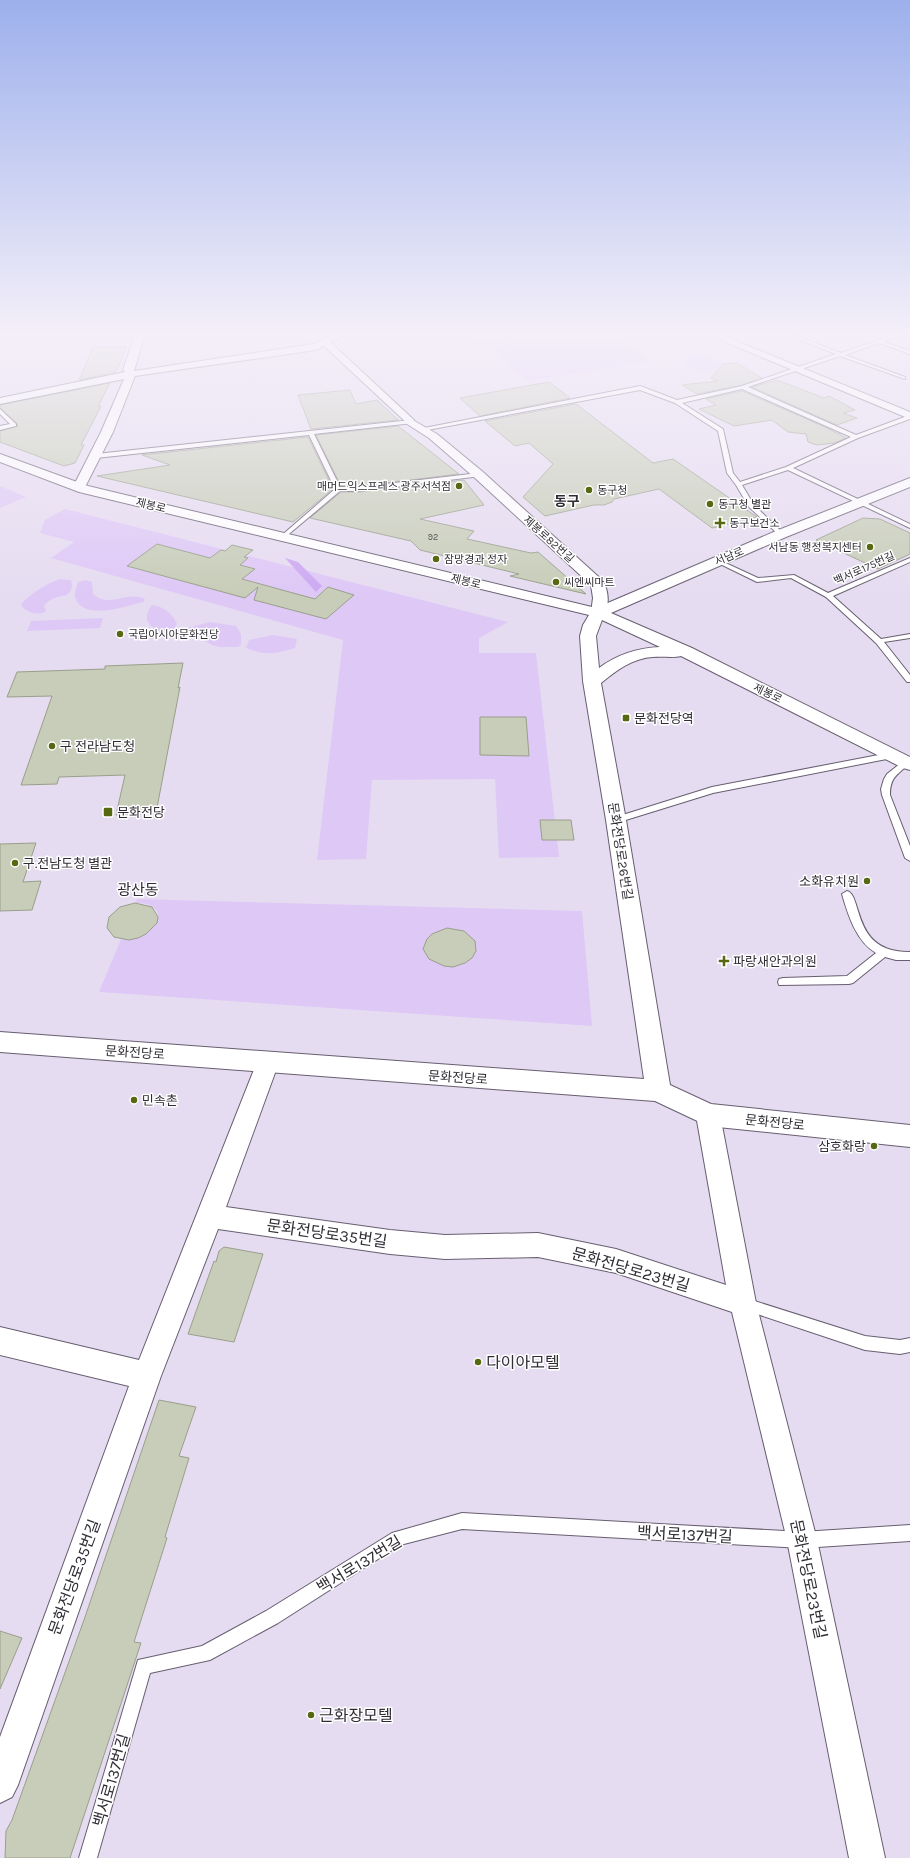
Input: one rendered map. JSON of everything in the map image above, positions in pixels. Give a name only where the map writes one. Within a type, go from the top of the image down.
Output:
[{"type":"street","points":[[79,487],[96,456],[111,421]]},
{"type":"street","name":"제봉로82번길","points":[[411,422],[422,429],[479,475],[597,583],[601,591],[601,600],[598,613]]},
{"type":"street","name":"제봉로","points":[[0,458],[79,487],[598,613],[686,652],[903,760]]},
{"type":"street","name":"서남로","points":[[598,613],[781,534],[910,482]]},
{"type":"street","name":"문화전당로26번길","points":[[598,613],[591,624],[588,636],[592,681],[616,820],[658,1091]]},
{"type":"street","points":[[592,681],[628,656],[646,652],[686,652]]},
{"type":"street","name":"문화전당로","points":[[0,1042],[658,1091],[708,1115],[910,1136]]},
{"type":"street","name":"문화전당로35번길","points":[[1,1781],[147,1376],[210,1216],[268,1062]]},
{"type":"street","name":"문화전당로23번길","points":[[708,1115],[743,1303],[802,1540],[867,1858]]},
{"type":"street","name":"문화전당로35번길","points":[[210,1216],[390,1242],[444,1247]]},
{"type":"street","name":"문화전당로23번길","points":[[444,1247],[538,1245],[616,1261],[743,1303]]},
{"type":"street","points":[[0,1341],[147,1376]]},
{"type":"lane","points":[[0,428],[14,425],[10,421]]},
{"type":"lane","points":[[422,429],[466,421]]},
{"type":"lane","points":[[706,421],[721,430],[730,473],[739,484],[751,506],[781,534]]},
{"type":"lane","points":[[819,421],[856,437]]},
{"type":"lane","points":[[739,484],[788,468],[856,437],[900,421]]},
{"type":"lane","points":[[96,456],[411,422]]},
{"type":"lane","points":[[310,432],[338,489]]},
{"type":"lane","points":[[788,468],[910,526]]},
{"type":"lane","points":[[283,537],[338,489],[360,489],[479,475]]},
{"type":"lane","name":"백서로175번길","points":[[717,561],[756,580],[792,576],[828,596],[910,560]]},
{"type":"lane","points":[[828,596],[880,640],[910,680]]},
{"type":"lane","points":[[880,640],[910,636]]},
{"type":"lane","points":[[616,820],[712,790],[903,760]]},
{"type":"lane","points":[[903,760],[886,779],[884,784],[886,795],[910,858]]},
{"type":"lane","points":[[847,894],[855,920],[861,933],[883,953],[901,957],[910,956]]},
{"type":"lane","points":[[783,982],[849,980],[883,953]]},
{"type":"lane","name":"문화전당로23번길","points":[[743,1303],[865,1343],[900,1347],[910,1344]]},
{"type":"lane","name":"백서로137번길","points":[[88,1858],[144,1666],[204,1654],[272,1617],[398,1538],[462,1521],[802,1540],[910,1533]]},
{"type":"shaded area","points":[[0,486],[26,497],[0,508]]},
{"type":"shaded area","points":[[65,509],[508,622],[479,638],[479,653],[536,653],[559,857],[499,858],[495,779],[372,780],[366,859],[317,860],[343,640],[51,558],[74,542],[40,533],[45,520]]},
{"type":"shaded area","points":[[285,558],[298,562],[322,586],[316,592]]},
{"type":"shaded area","points":[[60,579],[71,580],[72,588],[67,595],[57,597],[49,601],[44,606],[46,611],[43,613],[34,613],[23,608],[21,604],[30,596],[44,586]]},
{"type":"shaded area","points":[[86,580],[92,582],[93,594],[105,600],[132,597],[145,599],[143,602],[116,609],[95,611],[86,609],[79,605],[75,597],[75,592],[78,582]]},
{"type":"shaded area","points":[[152,605],[164,609],[170,614],[177,624],[174,629],[161,630],[151,626],[147,617],[148,611]]},
{"type":"shaded area","points":[[103,618],[100,628],[27,631],[31,621]]},
{"type":"shaded area","points":[[210,622],[236,626],[241,634],[241,645],[238,647],[220,647],[212,645],[197,636],[177,638],[169,635],[171,632]]},
{"type":"shaded area","points":[[273,635],[297,639],[295,648],[281,652],[265,653],[246,648],[249,640]]},
{"type":"shaded area","points":[[137,899],[582,911],[592,1026],[99,992],[121,939],[134,938],[144,934],[157,922],[158,915],[155,909],[148,905],[135,903]]},
{"type":"building","points":[[14,421],[93,421],[81,445],[84,445],[75,463],[64,466],[0,442],[0,431],[18,426]]},
{"type":"building","points":[[308,421],[391,421],[311,429]]},
{"type":"building","points":[[485,421],[598,421],[653,463],[673,459],[757,517],[712,528],[659,489],[614,499],[612,502],[604,505],[594,505],[545,516],[523,497],[553,464],[529,443],[515,446]]},
{"type":"building","points":[[723,421],[768,421],[734,426]]},
{"type":"building","points":[[773,421],[810,421],[846,438],[834,443],[817,445],[808,442],[806,434],[788,432]]},
{"type":"building","points":[[827,421],[849,421],[837,425]]},
{"type":"building","points":[[398,426],[459,474],[360,486],[341,486],[316,435]]},
{"type":"building","points":[[308,437],[333,489],[293,522],[97,476],[170,465],[142,455]]},
{"type":"building","points":[[464,480],[484,505],[420,519],[474,531],[467,539],[531,553],[538,552],[586,594],[510,576],[519,574],[420,550],[411,541],[310,518],[341,492],[360,492]]},
{"type":"building","name":"서남동 행정복지센터","points":[[863,518],[880,519],[910,533],[910,554],[878,569],[816,540]]},
{"type":"building","points":[[157,544],[210,558],[221,550],[225,551],[232,545],[253,550],[244,557],[248,558],[240,565],[255,569],[242,579],[315,599],[328,587],[354,595],[326,619],[254,600],[258,587],[245,598],[127,566]]},
{"type":"building","points":[[183,663],[178,688],[180,687],[156,813],[116,815],[125,775],[59,777],[57,784],[21,785],[52,696],[7,697],[17,672],[105,669],[105,666]]},
{"type":"building","points":[[480,717],[526,717],[529,756],[480,755]]},
{"type":"building","points":[[540,820],[571,820],[574,840],[542,840]]},
{"type":"building","name":"구.전남도청 별관","points":[[36,843],[23,882],[41,881],[32,910],[0,911],[0,844]]},
{"type":"building","points":[[135,903],[152,907],[158,917],[157,923],[146,934],[138,938],[129,940],[114,937],[107,928],[109,917],[120,907]]},
{"type":"building","points":[[447,928],[464,931],[475,941],[476,951],[472,958],[465,963],[453,967],[444,966],[429,959],[423,949],[427,939],[432,934]]},
{"type":"building","points":[[224,1247],[263,1254],[234,1342],[188,1334],[214,1261],[216,1262],[219,1251]]},
{"type":"building","points":[[159,1400],[196,1407],[179,1456],[189,1458],[165,1537],[167,1538],[134,1642],[141,1643],[70,1858],[5,1858],[6,1831],[12,1820],[85,1617]]},
{"type":"building","points":[[0,1631],[22,1638],[0,1689]]},
{"type":"place","name":"매머드익스프레스 광주서석점","points":[[459,486]]},
{"type":"place","name":"동구청","points":[[589,490]]},
{"type":"place","name":"동구청 별관","points":[[710,504]]},
{"type":"place","name":"동구보건소","points":[[720,523]]},
{"type":"place","name":"서남동 행정복지센터","points":[[870,547]]},
{"type":"place","name":"잠망경과 정자","points":[[436,559]]},
{"type":"place","name":"씨엔씨마트","points":[[556,582]]},
{"type":"place","name":"국립아시아문화전당","points":[[120,634]]},
{"type":"place","name":"문화전당역","points":[[626,718]]},
{"type":"place","name":"구 전라남도청","points":[[52,746]]},
{"type":"place","name":"문화전당","points":[[108,812]]},
{"type":"place","name":"구.전남도청 별관","points":[[15,863]]},
{"type":"place","name":"소화유치원","points":[[867,881]]},
{"type":"place","name":"파랑새안과의원","points":[[724,961]]},
{"type":"place","name":"민속촌","points":[[134,1100]]},
{"type":"place","name":"삼호화랑","points":[[874,1146]]},
{"type":"place","name":"다이아모텔","points":[[478,1362]]},
{"type":"place","name":"근화장모텔","points":[[311,1715]]},
{"type":"district","name":"동구","points":[[567,501]]},
{"type":"district","name":"광산동","points":[[138,890]]}]
